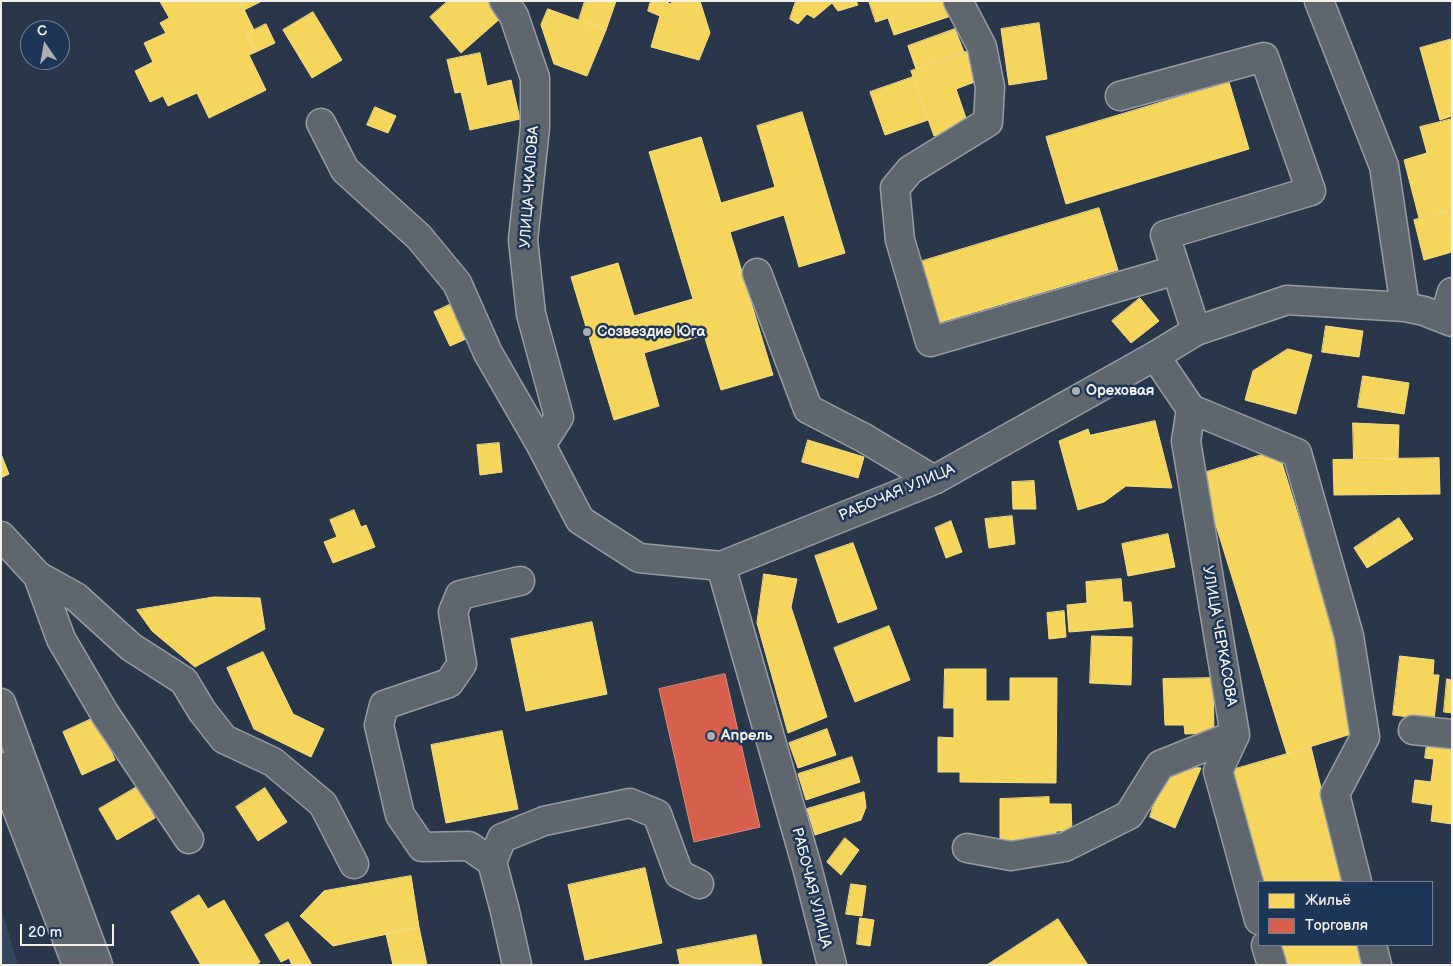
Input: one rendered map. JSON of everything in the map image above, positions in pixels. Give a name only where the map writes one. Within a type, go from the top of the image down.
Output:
[{"type":"main road","points":[[958,1],[982,47],[990,87],[988,122],[910,170],[895,188],[900,240],[930,342],[1176,270]]},
{"type":"main road","points":[[1319,1],[1384,166],[1405,307]]},
{"type":"main road","name":"УЛИЦА ЧКАЛОВА","points":[[510,8],[535,78],[535,127],[523,240],[531,314],[559,417],[541,445]]},
{"type":"main road","points":[[1120,96],[1264,57],[1310,191],[1165,236],[1196,331]]},
{"type":"main road","points":[[321,123],[345,170],[419,237],[457,283],[488,353],[541,445],[580,520],[639,558],[721,566]]},
{"type":"main road","points":[[758,273],[808,409],[864,438],[934,480]]},
{"type":"main road","points":[[1448,320],[1452,292]]},
{"type":"main road","name":"РАБОЧАЯ УЛИЦА","points":[[832,965],[804,857],[721,566],[934,480],[1196,331],[1287,300],[1405,307],[1448,320]]},
{"type":"main road","points":[[1155,356],[1191,409],[1297,453],[1349,636],[1365,737],[1335,794],[1357,881]]},
{"type":"main road","name":"УЛИЦА ЧЕРКАСОВА","points":[[1191,409],[1186,441],[1236,735]]},
{"type":"main road","points":[[1,536],[38,576],[76,597],[131,647],[184,681],[202,711],[224,739],[274,762],[322,804],[354,864]]},
{"type":"main road","points":[[38,576],[61,640],[104,714],[188,839]]},
{"type":"main road","points":[[492,862],[470,846],[422,847],[400,815],[379,724],[384,705],[449,684],[462,664],[453,612],[460,595],[520,580]]},
{"type":"main road","points":[[1,703],[98,965]]},
{"type":"main road","points":[[1413,730],[1452,734]]},
{"type":"main road","points":[[967,848],[1010,856],[1065,848],[1129,815],[1160,765],[1236,735]]},
{"type":"main road","points":[[1236,735],[1218,771],[1258,916]]},
{"type":"main road","points":[[1,767],[77,965]]},
{"type":"main road","points":[[517,965],[492,862],[502,838],[544,821],[630,803],[657,814],[679,874],[699,884]]},
{"type":"main road","points":[[1266,946],[1272,965]]},
{"type":"main road","points":[[1372,946],[1377,965]]},
{"type":"shaded area","points":[[1,908],[18,965],[1,965]]},
{"type":"building: Жильё","points":[[160,1],[240,1],[254,30],[246,34],[256,52],[249,55],[266,90],[209,118],[197,93],[168,106],[163,96],[150,102],[135,71],[153,62],[144,43],[166,33],[160,23],[169,18]]},
{"type":"building: Жильё","points":[[240,1],[262,1],[244,10]]},
{"type":"building: Жильё","points":[[448,1],[489,1],[502,17],[461,53],[430,17]]},
{"type":"building: Жильё","points":[[585,1],[616,1],[606,30],[579,20]]},
{"type":"building: Жильё","points":[[651,1],[664,1],[671,4],[672,1],[700,1],[710,33],[699,60],[651,47],[660,16],[648,11]]},
{"type":"building: Жильё","points":[[796,1],[856,1],[858,5],[838,11],[832,3],[814,18],[807,14],[798,24],[790,19]]},
{"type":"building: Жильё","points":[[869,1],[946,1],[951,16],[894,35],[888,18],[876,22]]},
{"type":"building: Жильё","points":[[548,9],[606,30],[587,76],[554,64],[541,25]]},
{"type":"building: Жильё","points":[[313,12],[342,60],[312,78],[283,30]]},
{"type":"building: Жильё","points":[[1039,23],[1047,79],[1009,85],[1001,29]]},
{"type":"building: Жильё","points":[[266,24],[275,43],[256,52],[246,34]]},
{"type":"building: Жильё","points":[[955,29],[964,52],[916,69],[908,46]]},
{"type":"building: Жильё","points":[[1452,39],[1452,116],[1440,120],[1420,48]]},
{"type":"building: Жильё","points":[[974,49],[985,78],[956,89],[968,124],[934,136],[911,71]]},
{"type":"building: Жильё","points":[[480,53],[487,86],[511,80],[520,119],[470,130],[461,92],[455,93],[447,60]]},
{"type":"building: Жильё","points":[[913,77],[928,120],[885,135],[870,92]]},
{"type":"building: Жильё","points":[[1229,82],[1249,149],[1066,204],[1046,137]]},
{"type":"building: Жильё","points":[[375,107],[396,116],[388,133],[367,125]]},
{"type":"building: Жильё","points":[[802,112],[845,253],[799,267],[784,215],[730,232],[773,375],[721,390],[704,335],[644,353],[659,406],[614,420],[571,277],[618,263],[634,316],[693,299],[649,152],[701,137],[721,203],[775,187],[757,126]]},
{"type":"building: Жильё","points":[[1452,119],[1452,210],[1419,218],[1404,160],[1427,153],[1420,127]]},
{"type":"building: Жильё","points":[[1099,208],[1118,270],[934,324],[916,263]]},
{"type":"building: Жильё","points":[[1452,210],[1452,252],[1424,260],[1414,220]]},
{"type":"building: Жильё","points":[[1140,298],[1159,321],[1131,343],[1112,321]]},
{"type":"building: Жильё","points":[[458,301],[473,336],[450,346],[434,312]]},
{"type":"building: Жильё","points":[[1326,326],[1363,331],[1359,357],[1322,352]]},
{"type":"building: Жильё","points":[[1288,349],[1312,355],[1296,414],[1245,400],[1253,371]]},
{"type":"building: Жильё","points":[[1363,376],[1409,383],[1404,414],[1358,407]]},
{"type":"building: Жильё","points":[[1155,421],[1172,488],[1126,486],[1104,502],[1078,510],[1059,441],[1088,429],[1090,435]]},
{"type":"building: Жильё","points":[[1353,423],[1399,425],[1398,459],[1354,459]]},
{"type":"building: Жильё","points":[[808,440],[864,457],[858,478],[802,462]]},
{"type":"building: Жильё","points":[[499,443],[502,472],[480,475],[477,445]]},
{"type":"building: Жильё","points":[[1278,450],[1364,730],[1287,754],[1200,474]]},
{"type":"building: Жильё","points":[[1,454],[9,474],[1,478]]},
{"type":"building: Жильё","points":[[1439,458],[1440,494],[1334,495],[1333,460]]},
{"type":"building: Жильё","points":[[1034,481],[1036,509],[1013,509],[1012,482]]},
{"type":"building: Жильё","points":[[354,510],[361,527],[366,525],[375,547],[333,563],[324,542],[337,537],[330,520]]},
{"type":"building: Жильё","points":[[1012,516],[1015,544],[989,548],[985,519]]},
{"type":"building: Жильё","points":[[1399,518],[1413,539],[1367,568],[1354,548]]},
{"type":"building: Жильё","points":[[951,521],[962,552],[946,558],[935,528]]},
{"type":"building: Жильё","points":[[1168,534],[1175,567],[1128,576],[1122,544]]},
{"type":"building: Жильё","points":[[853,543],[877,609],[838,623],[815,556]]},
{"type":"building: Жильё","points":[[764,574],[797,579],[791,607],[827,717],[788,733],[757,623]]},
{"type":"building: Жильё","points":[[1121,579],[1123,602],[1131,602],[1133,627],[1069,632],[1067,605],[1087,603],[1086,582]]},
{"type":"building: Жильё","points":[[214,597],[260,598],[265,629],[195,667],[152,631],[137,610]]},
{"type":"building: Жильё","points":[[1064,611],[1066,637],[1049,639],[1047,613]]},
{"type":"building: Жильё","points":[[592,622],[607,694],[526,711],[511,639]]},
{"type":"building: Жильё","points":[[889,626],[910,680],[855,702],[834,648]]},
{"type":"building: Жильё","points":[[1092,636],[1132,637],[1131,685],[1090,683]]},
{"type":"building: Жильё","points":[[263,652],[293,714],[324,729],[311,757],[254,729],[227,668]]},
{"type":"building: Жильё","points":[[1400,656],[1434,660],[1433,675],[1439,675],[1434,720],[1393,715]]},
{"type":"building: Жильё","points":[[945,669],[986,669],[986,701],[1010,701],[1010,678],[1057,678],[1056,783],[960,782],[960,772],[938,772],[938,737],[954,738],[954,708],[944,708]]},
{"type":"building: Жильё","points":[[1213,678],[1214,733],[1185,734],[1184,725],[1165,725],[1163,679]]},
{"type":"building: Жильё","points":[[1447,679],[1452,680],[1452,713],[1444,712]]},
{"type":"building: Жильё","points":[[96,717],[115,760],[82,775],[63,732]]},
{"type":"building: Жильё","points":[[827,729],[836,755],[798,768],[789,743]]},
{"type":"building: Жильё","points":[[502,731],[518,809],[446,823],[431,745]]},
{"type":"building: Жильё","points":[[1428,737],[1452,740],[1452,824],[1431,821],[1433,805],[1412,802],[1415,780],[1431,782],[1434,759],[1425,758]]},
{"type":"building: Жильё","points":[[1311,747],[1344,881],[1263,881],[1232,770]]},
{"type":"building: Жильё","points":[[852,757],[860,782],[806,800],[798,774]]},
{"type":"building: Жильё","points":[[1166,766],[1201,768],[1175,828],[1150,817]]},
{"type":"building: Жильё","points":[[137,787],[155,818],[117,840],[99,809]]},
{"type":"building: Жильё","points":[[265,788],[287,822],[258,841],[236,807]]},
{"type":"building: Жильё","points":[[864,792],[866,807],[861,820],[815,835],[807,809]]},
{"type":"building: Жильё","points":[[1049,797],[1049,804],[1071,804],[1072,831],[1056,831],[1056,844],[1000,845],[1000,799]]},
{"type":"building: Жильё","points":[[845,838],[859,850],[841,875],[827,862]]},
{"type":"building: Жильё","points":[[645,868],[662,943],[585,960],[568,885]]},
{"type":"building: Жильё","points":[[411,876],[419,927],[333,946],[300,916],[324,891]]},
{"type":"building: Жильё","points":[[851,884],[866,886],[862,916],[846,914]]},
{"type":"building: Жильё","points":[[199,895],[208,909],[224,900],[260,962],[256,965],[201,965],[171,912]]},
{"type":"building: Жильё","points":[[860,918],[874,920],[870,946],[857,944]]},
{"type":"building: Жильё","points":[[1058,919],[1088,965],[987,965]]},
{"type":"building: Жильё","points":[[288,922],[312,965],[292,965],[289,958],[281,962],[265,935]]},
{"type":"building: Жильё","points":[[419,927],[427,965],[393,965],[386,934]]},
{"type":"building: Жильё","points":[[756,935],[762,965],[680,965],[677,950]]},
{"type":"building: Жильё","points":[[1280,946],[1358,946],[1363,965],[1286,965]]},
{"type":"building: Торговля","points":[[725,674],[760,827],[694,842],[659,689]]},
{"type":"place","name":"Созвездие Юга","points":[[587,332]]},
{"type":"place","name":"Ореховая","points":[[1076,391]]},
{"type":"place","name":"Апрель","points":[[711,736]]}]
